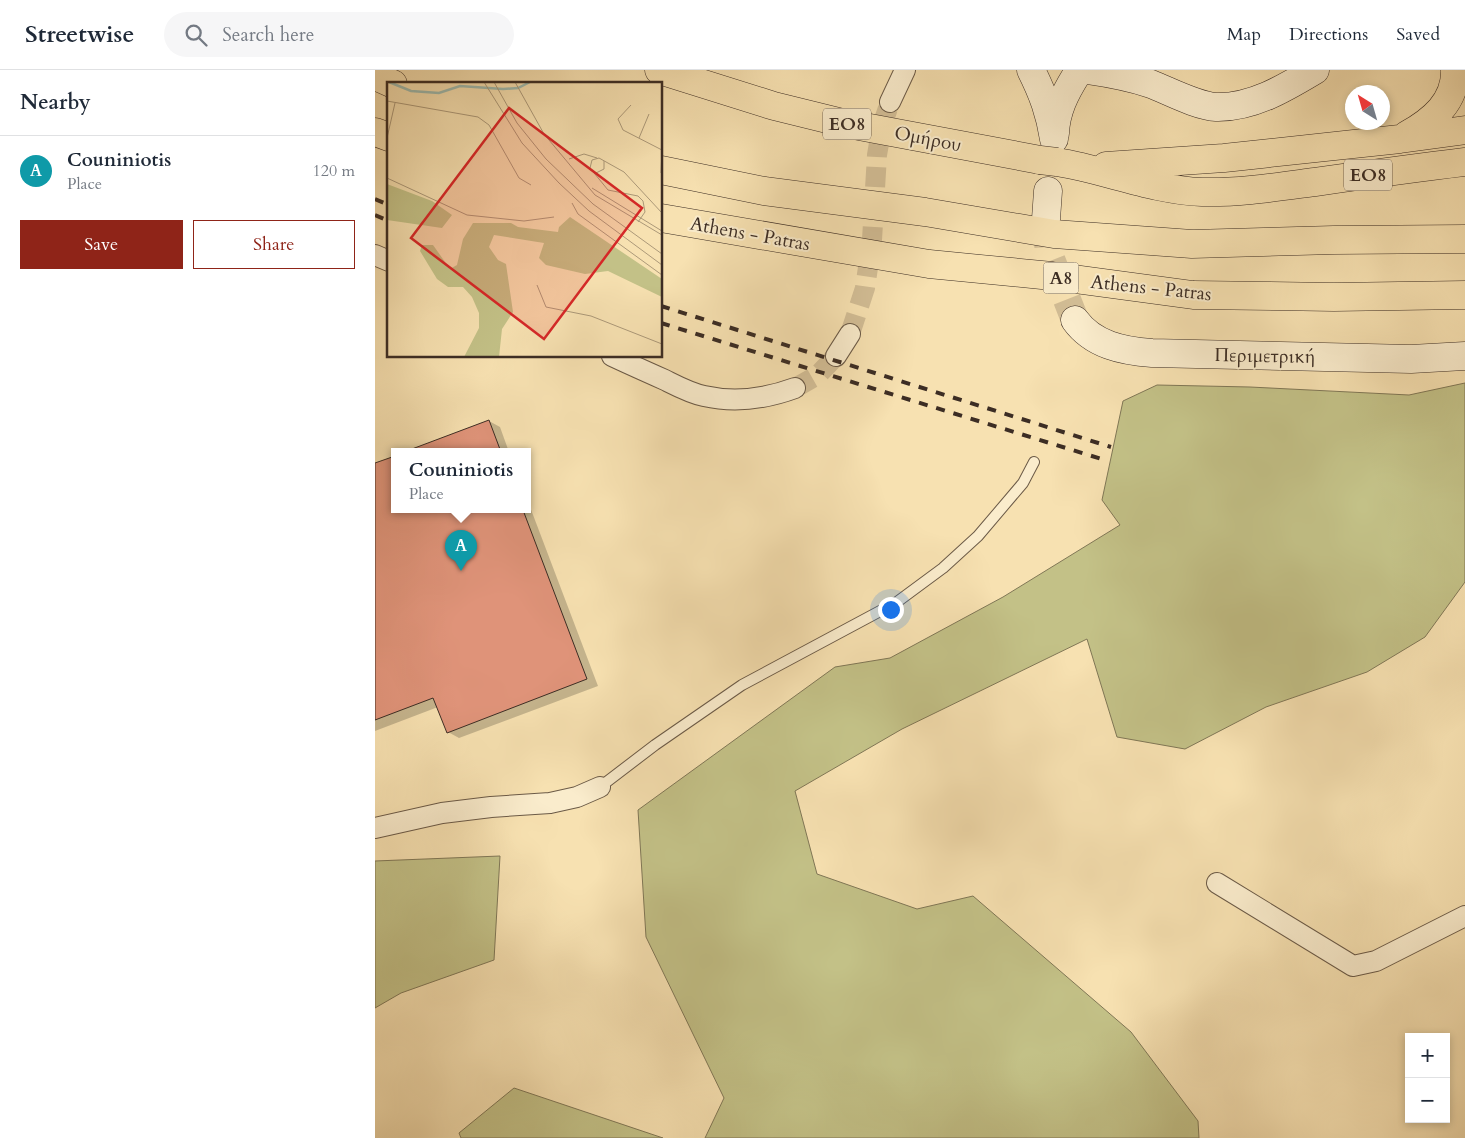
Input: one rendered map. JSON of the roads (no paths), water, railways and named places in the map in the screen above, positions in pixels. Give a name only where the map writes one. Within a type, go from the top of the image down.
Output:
[{"type":"main road","name":"Ομήρου","points":[[659,70],[774,106],[843,123],[1085,166],[1116,166],[1224,158],[1465,130]]},
{"type":"main road","points":[[1400,139],[1418,129],[1438,114],[1449,97],[1455,70]]},
{"type":"main road","points":[[375,76],[388,82]]},
{"type":"main road","points":[[375,132],[387,136]]},
{"type":"main road","name":"Ομήρου","points":[[1085,166],[1139,182],[1168,188],[1209,192],[1271,188],[1465,162]]},
{"type":"main road","name":"Α8","points":[[663,170],[764,191],[925,212],[1054,234],[1192,244],[1465,239]]},
{"type":"main road","name":"Athens - Patras","points":[[663,218],[929,264],[1052,276],[1193,295],[1333,297],[1465,295]]},
{"type":"street","points":[[890,102],[905,70]]},
{"type":"street","points":[[1031,70],[1044,96],[1051,117],[1054,139],[1055,120],[1061,103],[1084,72]]},
{"type":"street","points":[[1036,70],[1049,76],[1066,76],[1084,72],[1126,78],[1148,83],[1195,102],[1214,107],[1237,106],[1255,100],[1315,70]]},
{"type":"street","points":[[1144,70],[1169,91]]},
{"type":"street","points":[[1046,219],[1048,191]]},
{"type":"street","points":[[375,255],[387,260]]},
{"type":"street","name":"Περιμετρική","points":[[1075,320],[1082,330],[1101,341],[1131,352],[1411,358],[1465,356]]},
{"type":"street","points":[[836,356],[850,334]]},
{"type":"street","points":[[616,358],[702,396],[742,400],[763,398],[795,388]]},
{"type":"street","points":[[375,828],[442,813],[550,803],[577,798],[599,787]]},
{"type":"street","points":[[1217,883],[1353,966],[1376,961],[1465,916]]},
{"type":"lane","points":[[599,787],[655,745],[742,685],[897,602],[943,568],[978,536],[1023,483],[1035,462]]},
{"type":"tunnel","points":[[850,334],[865,288],[872,240],[877,155],[882,126],[890,102]]},
{"type":"tunnel","points":[[1046,219],[1049,254],[1075,320]]},
{"type":"tunnel","points":[[795,388],[818,375],[836,356]]},
{"type":"railway","points":[[375,199],[387,204]]},
{"type":"railway","points":[[375,215],[387,220]]},
{"type":"railway","points":[[663,307],[1111,447]]},
{"type":"railway","points":[[663,324],[1108,461]]},
{"type":"place","name":"Couniniotis","points":[[461,571]]}]
